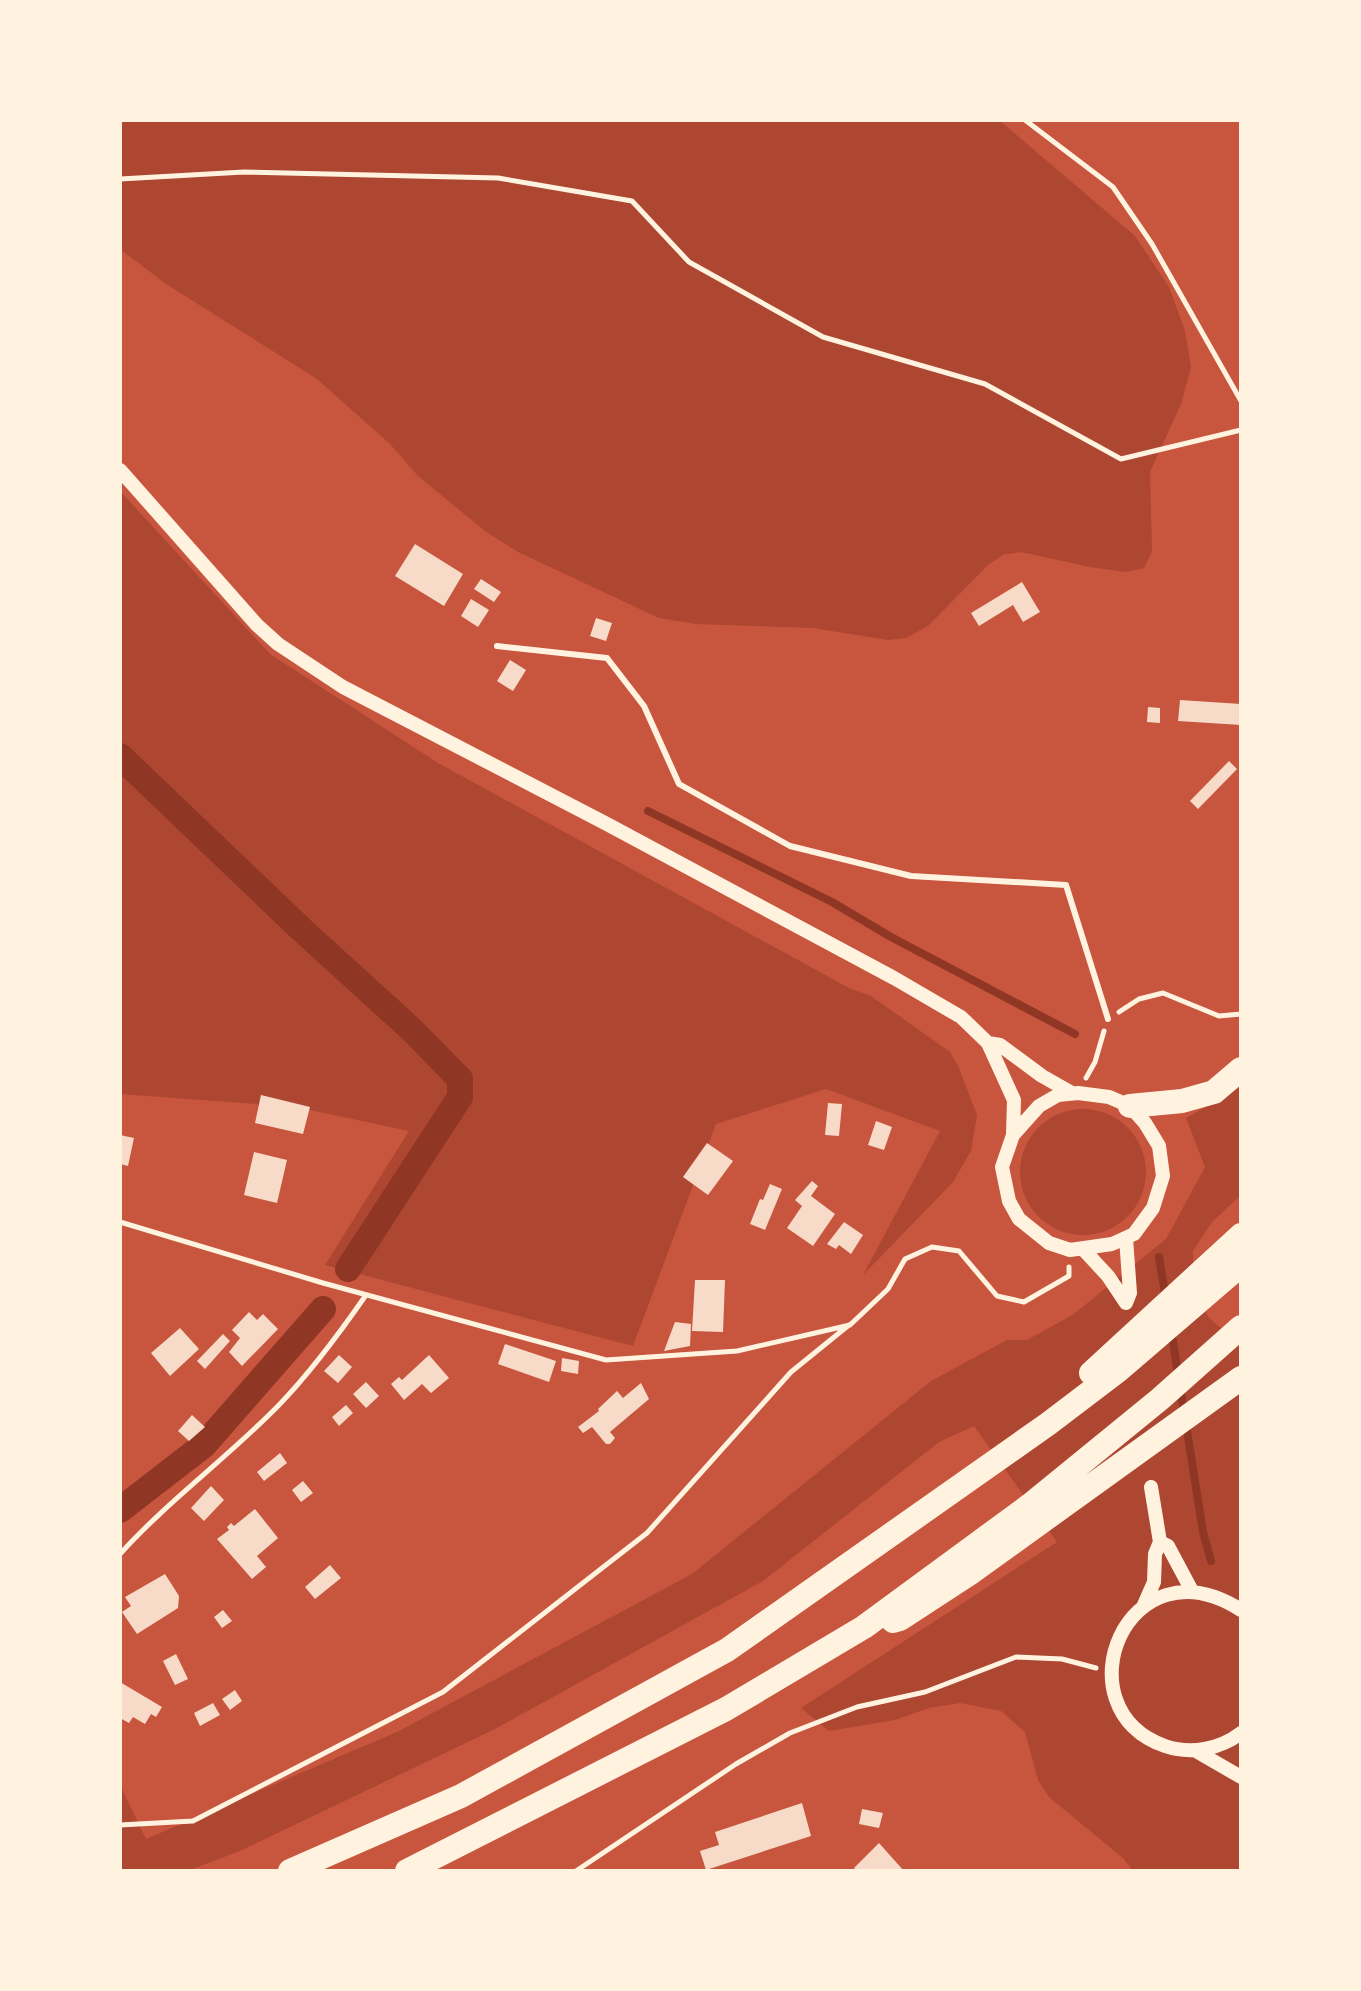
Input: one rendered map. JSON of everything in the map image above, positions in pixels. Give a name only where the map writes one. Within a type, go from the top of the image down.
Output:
[{"type":"highway","points":[[1130,1106],[1182,1101],[1214,1092],[1241,1069]]},
{"type":"highway","points":[[290,1871],[461,1796],[727,1650],[1048,1424],[1119,1370],[1215,1274],[1241,1235]]},
{"type":"highway","points":[[1215,1274],[1241,1265]]},
{"type":"highway","points":[[1035,1514],[1241,1327]]},
{"type":"highway","points":[[407,1871],[726,1709],[864,1627],[1241,1378]]},
{"type":"street","points":[[120,470],[257,625],[311,668],[894,978],[961,1017],[988,1043],[1014,1100],[1013,1135],[1002,1167],[1009,1201],[1019,1219],[1036,1234],[1049,1243],[1077,1250],[1112,1244],[1134,1234],[1153,1208],[1163,1176],[1159,1146],[1130,1106],[1109,1097],[1058,1095],[1039,1106],[1013,1135]]},
{"type":"street","points":[[988,1043],[1000,1045],[1072,1094]]},
{"type":"street","points":[[1077,1250],[1108,1276],[1126,1303],[1130,1293],[1126,1238]]},
{"type":"street","points":[[1143,1607],[1154,1582],[1155,1554],[1160,1542],[1151,1487]]},
{"type":"street","points":[[1160,1542],[1168,1546],[1192,1591]]},
{"type":"street","points":[[1241,1610],[1221,1597],[1192,1591],[1166,1595],[1143,1607],[1129,1620],[1119,1636],[1111,1673],[1114,1694],[1123,1713],[1137,1730],[1154,1742],[1175,1749],[1196,1751],[1221,1745],[1241,1733]]},
{"type":"street","points":[[1196,1751],[1241,1777]]},
{"type":"lane","points":[[497,646],[607,658],[644,706],[679,784],[790,846],[911,876],[1066,885],[1108,1019]]},
{"type":"path","points":[[1025,120],[1113,187],[1152,244],[1241,401]]},
{"type":"path","points":[[120,179],[244,172],[498,178],[632,201],[689,262],[823,337],[985,384],[1121,459],[1241,430]]},
{"type":"path","points":[[1163,993],[1219,1016],[1241,1014]]},
{"type":"path","points":[[120,1222],[366,1295],[606,1360],[737,1351],[850,1325]]},
{"type":"path","points":[[120,1825],[193,1821],[443,1692],[647,1533],[791,1372],[850,1325],[888,1289],[905,1259],[932,1247],[959,1251],[997,1296],[1024,1302],[1069,1276],[1077,1250]]},
{"type":"path","points":[[120,1554],[147,1524],[278,1406],[333,1343],[366,1295]]},
{"type":"path","points":[[576,1871],[736,1764],[790,1733],[857,1707],[925,1692],[1016,1657],[1062,1659],[1111,1673]]},
{"type":"shaded area","points":[[120,120],[999,120],[1135,236],[1169,287],[1185,331],[1191,367],[1181,404],[1150,472],[1152,552],[1144,568],[1126,572],[1021,552],[1003,555],[988,565],[928,626],[906,638],[888,640],[813,628],[696,624],[659,618],[518,552],[485,531],[418,476],[390,444],[317,379],[166,284],[120,249]]},
{"type":"shaded area","points":[[120,491],[270,654],[438,763],[849,988],[871,996],[950,1052],[977,1115],[971,1151],[953,1182],[863,1275],[940,1131],[826,1089],[716,1124],[633,1346],[325,1265],[409,1131],[296,1107],[120,1094]]},
{"type":"shaded area","points":[[1241,1087],[1241,1195],[1212,1222],[1193,1251],[1194,1294],[1210,1319],[1241,1345],[1241,1871],[1133,1871],[1124,1859],[1049,1797],[1038,1780],[1025,1732],[1001,1711],[960,1703],[929,1708],[895,1720],[829,1731],[801,1708],[1057,1542],[974,1426],[939,1442],[763,1581],[495,1729],[240,1851],[187,1871],[120,1871],[120,1785],[146,1839],[397,1732],[692,1574],[931,1381],[1007,1340],[1027,1340],[1074,1314],[1166,1239],[1205,1167],[1186,1118]]},
{"type":"shaded area","points":[[1083,1109],[1107,1114],[1127,1128],[1141,1148],[1146,1172],[1141,1196],[1127,1216],[1107,1230],[1083,1235],[1059,1230],[1039,1216],[1025,1196],[1020,1172],[1025,1148],[1039,1128],[1059,1114]]},
{"type":"building","points":[[415,544],[463,574],[444,606],[395,576]]},
{"type":"building","points":[[481,579],[501,592],[494,602],[474,589]]},
{"type":"building","points":[[1022,582],[1040,612],[1023,622],[1013,605],[979,626],[971,613]]},
{"type":"building","points":[[471,599],[489,610],[478,627],[461,616]]},
{"type":"building","points":[[596,618],[612,623],[606,641],[590,636]]},
{"type":"building","points":[[510,660],[526,670],[513,691],[497,681]]},
{"type":"building","points":[[1180,700],[1241,704],[1241,725],[1178,721]]},
{"type":"building","points":[[1148,707],[1160,708],[1160,723],[1147,722]]},
{"type":"building","points":[[1229,761],[1237,769],[1198,809],[1190,801]]},
{"type":"building","points":[[261,1095],[310,1107],[303,1134],[255,1123]]},
{"type":"building","points":[[828,1103],[842,1104],[839,1136],[825,1135]]},
{"type":"building","points":[[876,1121],[892,1127],[884,1150],[868,1145]]},
{"type":"building","points":[[120,1135],[134,1138],[128,1166],[120,1164]]},
{"type":"building","points":[[707,1143],[733,1161],[708,1195],[683,1177]]},
{"type":"building","points":[[254,1152],[287,1160],[277,1203],[244,1195]]},
{"type":"building","points":[[812,1181],[818,1186],[811,1196],[835,1214],[813,1246],[787,1228],[802,1206],[795,1200]]},
{"type":"building","points":[[770,1184],[782,1189],[765,1230],[750,1224]]},
{"type":"building","points":[[844,1222],[863,1235],[851,1254],[839,1245],[836,1249],[827,1244]]},
{"type":"building","points":[[695,1280],[725,1280],[723,1332],[692,1331]]},
{"type":"building","points":[[249,1312],[257,1320],[263,1314],[278,1329],[242,1366],[229,1352],[240,1338],[232,1330]]},
{"type":"building","points":[[675,1322],[691,1324],[690,1346],[664,1351]]},
{"type":"building","points":[[180,1328],[199,1349],[170,1376],[151,1353]]},
{"type":"building","points":[[223,1334],[230,1341],[205,1369],[197,1361]]},
{"type":"building","points":[[505,1344],[556,1361],[549,1382],[498,1364]]},
{"type":"building","points":[[339,1355],[352,1367],[338,1383],[324,1371]]},
{"type":"building","points":[[429,1355],[449,1378],[431,1393],[422,1384],[404,1400],[391,1384],[399,1377],[402,1380]]},
{"type":"building","points":[[562,1358],[579,1361],[578,1374],[561,1371]]},
{"type":"building","points":[[366,1382],[379,1396],[366,1408],[353,1394]]},
{"type":"building","points":[[641,1383],[649,1399],[610,1432],[615,1438],[610,1444],[606,1444],[592,1427],[583,1433],[578,1427],[599,1411],[617,1391],[623,1398]]},
{"type":"building","points":[[346,1405],[353,1413],[339,1426],[332,1417]]},
{"type":"building","points":[[192,1415],[205,1427],[189,1441],[178,1431]]},
{"type":"building","points":[[280,1453],[287,1463],[264,1481],[257,1472]]},
{"type":"building","points":[[303,1481],[313,1493],[301,1502],[292,1490]]},
{"type":"building","points":[[211,1486],[224,1500],[204,1521],[191,1508]]},
{"type":"building","points":[[255,1509],[278,1538],[257,1556],[266,1567],[252,1579],[217,1539],[229,1530],[227,1527],[231,1523],[234,1526]]},
{"type":"building","points":[[330,1565],[341,1578],[315,1599],[305,1587]]},
{"type":"building","points":[[165,1574],[179,1596],[178,1608],[137,1634],[122,1612],[131,1606],[125,1597]]},
{"type":"building","points":[[223,1610],[232,1621],[222,1628],[214,1617]]},
{"type":"building","points":[[176,1654],[188,1679],[175,1685],[163,1661]]},
{"type":"building","points":[[120,1682],[162,1707],[156,1717],[151,1714],[145,1724],[133,1717],[129,1723],[120,1718]]},
{"type":"building","points":[[235,1690],[242,1701],[230,1710],[222,1699]]},
{"type":"building","points":[[213,1703],[220,1715],[200,1726],[194,1713]]},
{"type":"building","points":[[802,1803],[811,1836],[706,1870],[700,1851],[719,1845],[715,1832]]},
{"type":"building","points":[[862,1809],[883,1813],[879,1828],[859,1824]]},
{"type":"building","points":[[879,1843],[904,1871],[857,1871],[854,1868]]},
{"type":"waterway","points":[[120,756],[412,1030],[460,1079],[460,1097],[348,1269]]},
{"type":"waterway","points":[[648,811],[832,902],[891,937],[1075,1034]]},
{"type":"waterway","points":[[1159,1257],[1166,1300]]},
{"type":"waterway","points":[[120,1510],[204,1445],[323,1309]]},
{"type":"waterway","points":[[1171,1329],[1203,1532],[1211,1561]]}]
